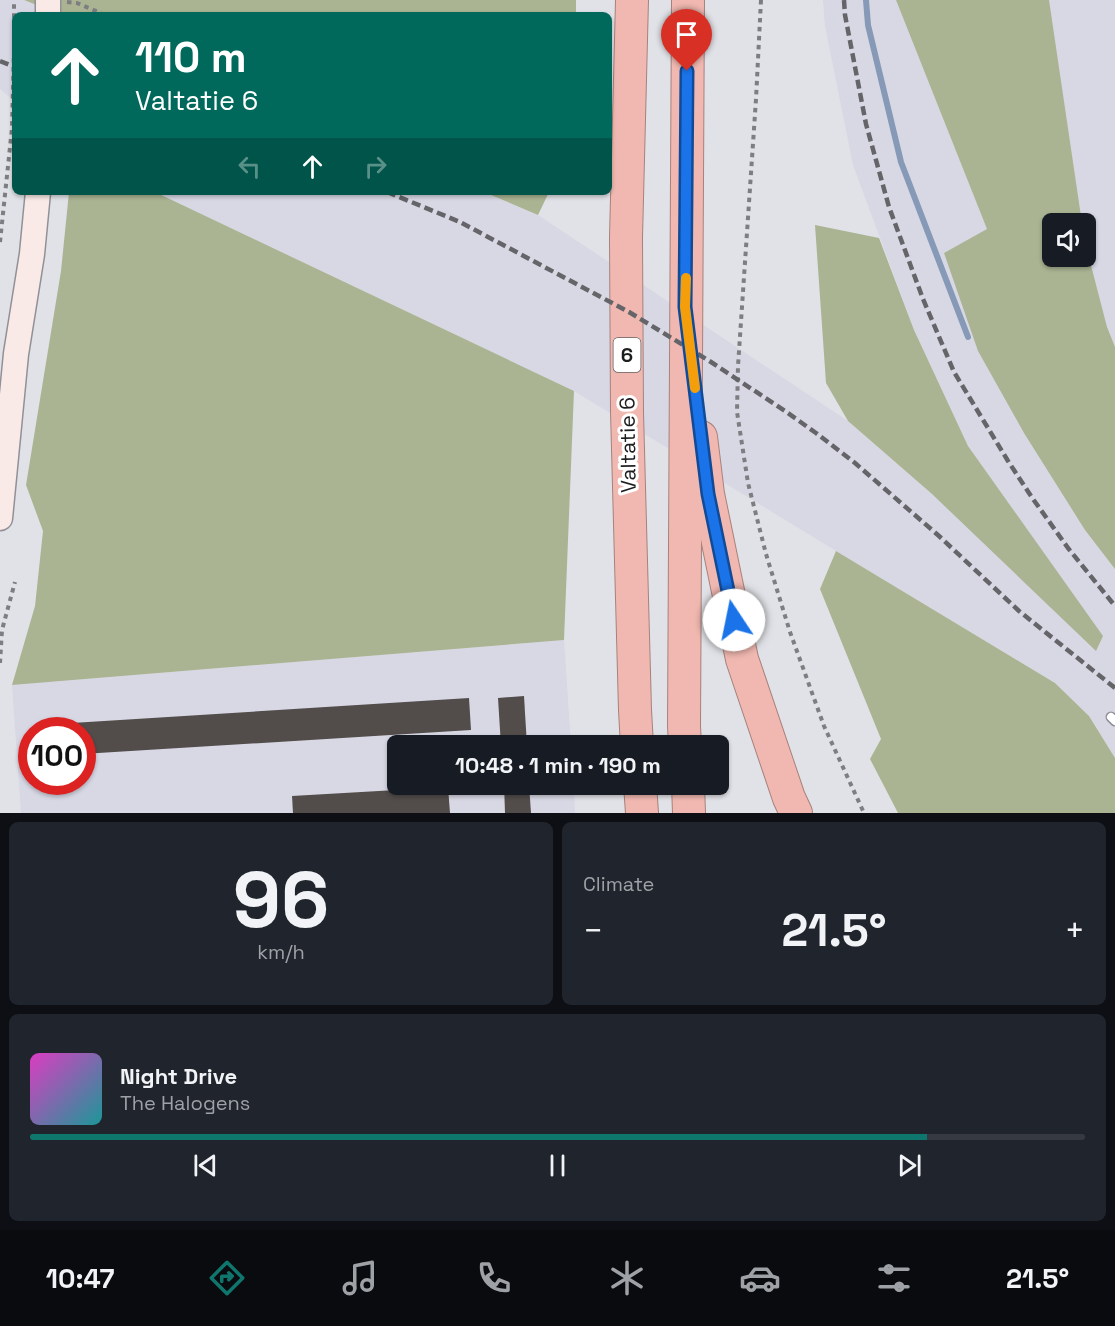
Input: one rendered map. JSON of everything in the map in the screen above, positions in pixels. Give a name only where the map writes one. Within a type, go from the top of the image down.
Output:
[{"type":"highway","name":"Valtatie 6","points":[[632,0],[626,238],[627,412],[636,735]]},
{"type":"highway","points":[[685,735],[687,0]]},
{"type":"highway","points":[[685,307],[708,494],[742,659],[796,813]]},
{"type":"highway","points":[[641,795],[642,813]]},
{"type":"highway","points":[[688,795],[689,813]]},
{"type":"main road","points":[[0,518],[16,354],[32,254],[38,195]]},
{"type":"path","points":[[48,0],[77,3],[98,12]]},
{"type":"path","points":[[761,0],[737,412],[748,483],[766,554],[790,632],[824,726],[864,813]]},
{"type":"path","points":[[0,242],[12,128]]},
{"type":"path","points":[[0,663],[2,630],[15,582]]},
{"type":"shaded area","points":[[0,0],[24,0],[54,12],[12,12],[12,99],[0,89]]},
{"type":"shaded area","points":[[823,0],[1115,0],[1115,758],[1089,716],[1055,683],[574,391],[161,195],[491,195],[538,215],[848,421],[1102,636],[968,446],[914,330],[853,165],[825,26]]},
{"type":"shaded area","points":[[564,640],[570,735],[387,735],[387,795],[574,795],[575,813],[21,813],[20,795],[96,795],[96,717],[18,717],[18,770],[12,685]]},
{"type":"green space","points":[[24,0],[576,0],[576,12],[54,12]]},
{"type":"green space","points":[[896,0],[1049,0],[1081,213],[1042,213],[1042,267],[1091,267],[1107,327],[1115,347],[1115,569],[1085,530],[1024,433],[978,351],[944,253],[987,229]]},
{"type":"green space","points":[[69,195],[161,195],[574,391],[564,640],[12,685],[35,606],[43,531],[26,485],[61,271]]},
{"type":"green space","points":[[491,195],[548,195],[538,215]]},
{"type":"green space","points":[[815,225],[879,238],[914,330],[968,446],[1103,636],[1096,651],[932,494],[848,421],[826,383]]},
{"type":"green space","points":[[836,551],[1055,683],[1089,716],[1115,758],[1115,813],[898,813],[870,759],[881,739],[820,589]]},
{"type":"building","points":[[524,696],[526,735],[500,735],[498,698]]},
{"type":"building","points":[[469,698],[471,730],[96,753],[96,721]]},
{"type":"building","points":[[387,791],[387,795],[449,795],[450,813],[293,813],[292,796]]},
{"type":"building","points":[[504,795],[530,795],[531,813],[505,813]]},
{"type":"waterway","points":[[866,0],[868,25],[901,162],[968,337]]},
{"type":"railway","points":[[844,0],[866,124],[889,207],[923,299],[954,372],[1033,499],[1068,548],[1115,606]]},
{"type":"railway","points":[[0,61],[12,66]]},
{"type":"railway","points":[[394,195],[460,222],[629,312],[785,411],[855,463],[939,536],[1019,611],[1115,688]]},
{"type":"slow traffic","points":[[686,278],[685,307],[695,388]]},
{"type":"route","points":[[687,71],[685,307],[708,494],[734,620]]}]
